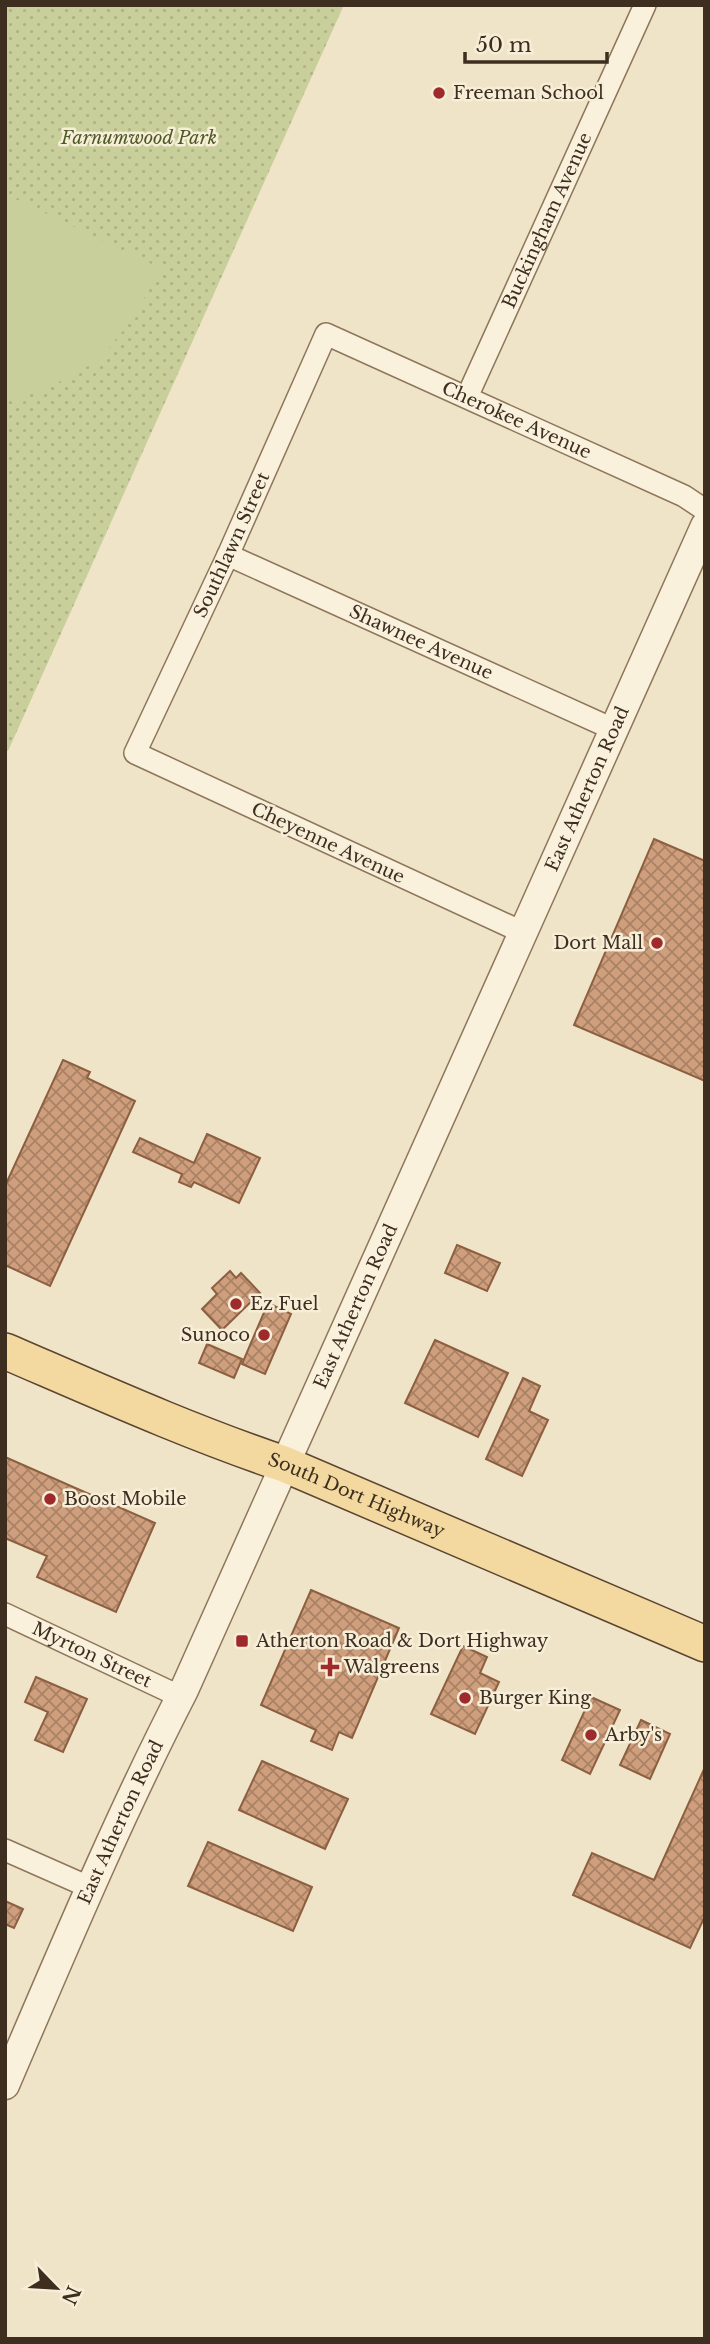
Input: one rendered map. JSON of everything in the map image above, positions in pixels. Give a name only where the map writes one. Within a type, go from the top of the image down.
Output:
[{"type":"main road","name":"South Dort Highway","points":[[5,1351],[158,1418],[284,1464],[705,1644]]},
{"type":"street","name":"Buckingham Avenue","points":[[467,397],[645,5]]},
{"type":"street","name":"Cherokee Avenue","points":[[326,334],[686,496],[705,510]]},
{"type":"street","name":"Southlawn Street","points":[[135,753],[228,555],[326,334]]},
{"type":"street","name":"East Atherton Road","points":[[5,2085],[90,1888],[181,1697],[705,526]]},
{"type":"street","name":"Shawnee Avenue","points":[[228,555],[615,730]]},
{"type":"street","name":"Cheyenne Avenue","points":[[135,753],[522,932]]},
{"type":"street","name":"Myrton Street","points":[[5,1614],[181,1697]]},
{"type":"street","points":[[5,1850],[90,1888]]},
{"type":"green space","name":"Farnumwood Park","points":[[5,5],[344,5],[8,751],[5,750]]},
{"type":"green space","points":[[5,194],[160,268],[135,316],[99,360],[48,388],[5,403]]},
{"type":"building","name":"Dort Mall","points":[[654,839],[705,861],[705,1081],[574,1025]]},
{"type":"building","points":[[63,1060],[90,1072],[87,1078],[135,1101],[50,1286],[5,1265],[5,1186]]},
{"type":"building","points":[[207,1134],[260,1158],[239,1203],[194,1182],[191,1187],[179,1182],[182,1174],[133,1152],[140,1138],[194,1163]]},
{"type":"building","points":[[457,1245],[500,1263],[487,1291],[445,1273]]},
{"type":"building","points":[[230,1271],[236,1278],[241,1273],[260,1293],[222,1330],[202,1309],[217,1294],[212,1288]]},
{"type":"building","points":[[268,1303],[291,1314],[265,1374],[242,1364]]},
{"type":"building","points":[[435,1340],[508,1373],[478,1437],[405,1403]]},
{"type":"building","points":[[207,1344],[242,1359],[234,1378],[199,1363]]},
{"type":"building","points":[[523,1378],[540,1386],[529,1411],[548,1420],[522,1476],[486,1459]]},
{"type":"building","points":[[5,1457],[155,1523],[116,1612],[37,1577],[47,1556],[5,1538]]},
{"type":"building","name":"Walgreens","points":[[311,1590],[399,1628],[352,1738],[339,1732],[332,1750],[311,1741],[316,1730],[261,1705]]},
{"type":"building","name":"Burger King","points":[[463,1646],[487,1657],[480,1673],[499,1682],[475,1734],[431,1714]]},
{"type":"building","points":[[36,1677],[87,1699],[63,1752],[35,1740],[48,1712],[25,1702]]},
{"type":"building","name":"Arby's","points":[[591,1697],[620,1710],[590,1774],[562,1760]]},
{"type":"building","points":[[641,1720],[670,1734],[650,1779],[620,1765]]},
{"type":"building","points":[[262,1761],[348,1799],[325,1849],[239,1810]]},
{"type":"building","points":[[705,1767],[705,1916],[690,1948],[573,1895],[592,1853],[654,1880]]},
{"type":"building","points":[[208,1842],[312,1887],[293,1931],[188,1886]]},
{"type":"building","points":[[5,1901],[23,1909],[14,1928],[5,1924]]},
{"type":"place","name":"Freeman School","points":[[439,93]]},
{"type":"place","name":"Dort Mall","points":[[657,943]]},
{"type":"place","name":"Ez Fuel","points":[[236,1304]]},
{"type":"place","name":"Sunoco","points":[[264,1335]]},
{"type":"place","name":"Boost Mobile","points":[[50,1499]]},
{"type":"place","name":"Atherton Road & Dort Highway","points":[[242,1641]]},
{"type":"place","name":"Walgreens","points":[[330,1667]]},
{"type":"place","name":"Burger King","points":[[465,1698]]},
{"type":"place","name":"Arby's","points":[[591,1735]]}]
